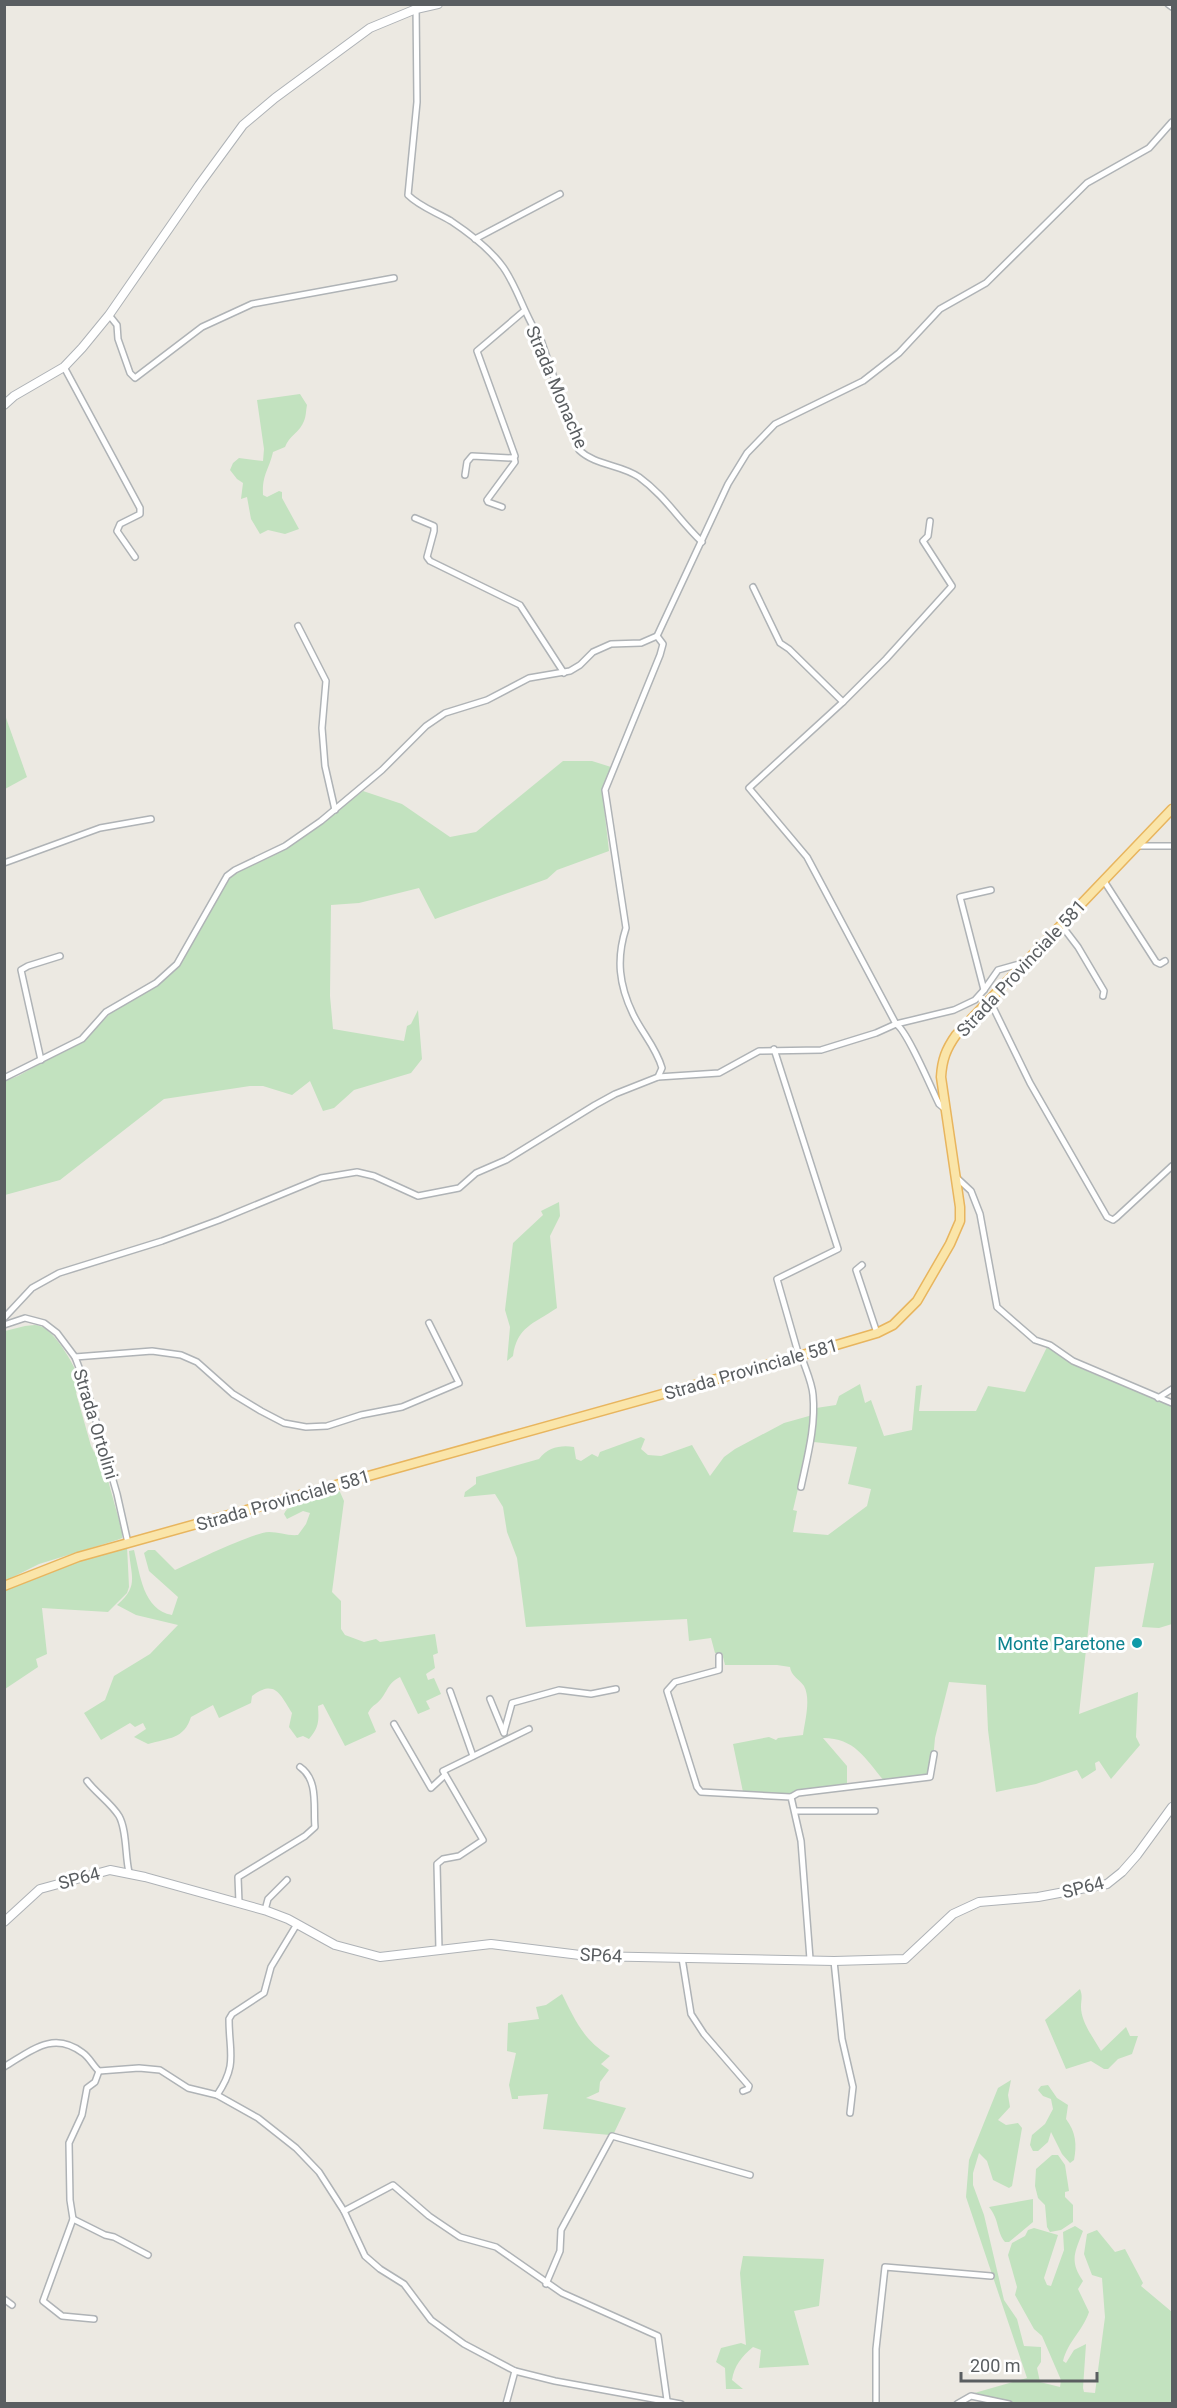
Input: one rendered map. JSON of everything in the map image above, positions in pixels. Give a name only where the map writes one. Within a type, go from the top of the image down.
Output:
[{"type":"main road","name":"Strada Provinciale 581","points":[[4,1586],[78,1557],[800,1355],[877,1333],[893,1325],[911,1310],[923,1292],[960,1221],[957,1178],[941,1077],[942,1061],[946,1049],[956,1035],[1173,809]]},
{"type":"street","points":[[4,405],[14,396],[64,367],[109,315],[243,125],[275,98],[370,28],[416,7],[438,4]]},
{"type":"street","points":[[1168,4],[1173,7]]},
{"type":"street","name":"Strada Monache","points":[[416,7],[417,102],[408,195],[415,202],[451,221],[475,239],[504,268],[524,311],[541,340],[579,450],[590,459],[630,471],[639,477],[670,504],[702,542]]},
{"type":"street","points":[[4,1078],[82,1039],[106,1012],[156,983],[177,964],[227,876],[285,846],[336,810],[426,726],[445,714],[487,700],[529,678],[564,673],[580,665],[593,652],[611,644],[641,643],[657,636],[728,484],[741,461],[758,440],[775,424],[863,381],[899,353],[940,309],[986,283],[1087,183],[1149,148],[1173,122]]},
{"type":"street","points":[[475,239],[560,194]]},
{"type":"street","points":[[109,315],[117,324],[118,339],[130,373],[135,378],[202,327],[252,304],[394,278]]},
{"type":"street","points":[[502,507],[487,500],[515,462],[514,453],[477,351],[524,311]]},
{"type":"street","points":[[64,367],[140,508],[140,514],[120,525],[117,531],[135,557]]},
{"type":"street","points":[[465,475],[467,462],[472,456],[514,457]]},
{"type":"street","points":[[415,518],[434,525],[427,557],[430,561],[520,605],[564,673]]},
{"type":"street","points":[[930,521],[928,536],[923,541],[952,586],[886,659],[843,702],[749,788],[807,857],[896,1024],[907,1039],[939,1104],[945,1109]]},
{"type":"street","points":[[753,587],[780,643],[843,702]]},
{"type":"street","points":[[298,626],[326,681],[322,728],[325,766],[336,810]]},
{"type":"street","points":[[657,636],[663,644],[660,655],[605,790],[626,928],[620,946],[619,976],[633,1014],[658,1054],[662,1068],[658,1077]]},
{"type":"street","points":[[4,863],[100,828],[151,819]]},
{"type":"street","points":[[1138,846],[1173,846]]},
{"type":"street","points":[[1104,881],[1156,962],[1160,964],[1165,961]]},
{"type":"street","points":[[984,990],[960,897],[991,890]]},
{"type":"street","points":[[1062,926],[1078,947],[1104,991],[1103,996]]},
{"type":"street","points":[[41,1060],[21,970],[60,956]]},
{"type":"street","points":[[4,1318],[32,1288],[59,1273],[162,1241],[321,1178],[357,1172],[374,1176],[418,1196],[459,1188],[476,1173],[506,1160],[615,1094],[658,1077],[720,1073],[755,1052],[774,1049],[821,1050],[876,1033],[896,1024],[963,1007],[984,990],[998,970],[1025,963]]},
{"type":"street","points":[[990,1001],[1030,1083],[1107,1217],[1113,1220],[1117,1217],[1173,1166]]},
{"type":"street","points":[[774,1049],[838,1249],[777,1279],[812,1390],[810,1446],[801,1487]]},
{"type":"street","points":[[957,1178],[971,1191],[980,1215],[996,1306],[1035,1340],[1050,1345],[1086,1368],[1173,1404]]},
{"type":"street","points":[[861,1265],[856,1270],[877,1333]]},
{"type":"street","name":"Strada Ortolini","points":[[4,1325],[25,1318],[44,1323],[57,1332],[75,1357],[86,1383],[117,1494],[128,1543]]},
{"type":"street","points":[[75,1357],[152,1351],[181,1355],[197,1362],[233,1394],[275,1419],[299,1426],[322,1426],[361,1414],[402,1407],[459,1383],[429,1323]]},
{"type":"street","points":[[1158,1398],[1173,1389]]},
{"type":"street","points":[[719,1656],[719,1670],[675,1682],[667,1691],[698,1789],[703,1793],[791,1797],[798,1793],[930,1777],[934,1754]]},
{"type":"street","points":[[504,1732],[512,1703],[527,1697],[559,1690],[591,1694],[616,1689]]},
{"type":"street","points":[[450,1691],[473,1756]]},
{"type":"street","points":[[490,1699],[507,1740]]},
{"type":"street","points":[[394,1724],[431,1788],[445,1775]]},
{"type":"street","points":[[439,1950],[437,1864],[440,1860],[459,1856],[483,1840],[443,1771],[529,1729]]},
{"type":"street","points":[[239,1903],[238,1877],[305,1836],[315,1827],[316,1800],[308,1774],[300,1767]]},
{"type":"street","points":[[87,1781],[119,1816],[123,1827],[129,1872]]},
{"type":"street","points":[[791,1797],[801,1841],[810,1959]]},
{"type":"street","name":"SP64","points":[[4,1922],[40,1889],[106,1871],[129,1872],[265,1910],[297,1924],[329,1943],[368,1955],[390,1957],[491,1944],[588,1956],[905,1959],[953,1914],[979,1902],[1038,1897],[1107,1884],[1122,1872],[1173,1807]]},
{"type":"street","points":[[795,1811],[875,1811]]},
{"type":"street","points":[[265,1910],[268,1899],[287,1880]]},
{"type":"street","points":[[217,2095],[228,2078],[232,2062],[229,2019],[232,2014],[266,1990],[271,1967],[297,1924]]},
{"type":"street","points":[[682,1958],[691,2014],[704,2034],[749,2086],[748,2090],[743,2091]]},
{"type":"street","points":[[834,1960],[842,2039],[853,2086],[850,2113]]},
{"type":"street","points":[[4,2067],[33,2049],[54,2042],[83,2053],[99,2072]]},
{"type":"street","points":[[99,2072],[151,2068],[166,2073],[195,2091],[217,2095],[258,2118],[296,2148],[319,2172],[344,2211],[365,2256],[380,2269],[404,2284],[431,2320],[452,2337],[515,2371],[555,2381],[681,2403]]},
{"type":"street","points":[[93,2319],[62,2316],[43,2301],[73,2219],[70,2200],[69,2143],[82,2115],[87,2088],[95,2082],[99,2072]]},
{"type":"street","points":[[546,2284],[560,2252],[561,2230],[612,2136],[750,2175]]},
{"type":"street","points":[[344,2211],[393,2185],[440,2225],[469,2240],[502,2250],[546,2284],[658,2336],[667,2400]]},
{"type":"street","points":[[73,2219],[148,2255]]},
{"type":"street","points":[[876,2403],[875,2360],[885,2267],[991,2276]]},
{"type":"street","points":[[4,2299],[12,2305]]},
{"type":"street","points":[[506,2403],[515,2371]]},
{"type":"street","points":[[957,2403],[970,2396],[1009,2403]]},
{"type":"green space","points":[[300,394],[307,405],[305,419],[285,447],[273,452],[263,488],[263,495],[267,497],[279,491],[282,492],[282,498],[299,529],[285,534],[268,530],[260,534],[251,519],[247,497],[241,499],[243,483],[230,470],[239,458],[263,461],[264,449],[257,400]]},
{"type":"green space","points":[[5,715],[27,777],[4,789]]},
{"type":"green space","points":[[563,761],[592,761],[611,767],[603,798],[609,851],[557,870],[547,879],[435,919],[419,888],[359,903],[331,905],[330,996],[333,1029],[404,1041],[407,1026],[411,1024],[418,1010],[422,1059],[411,1073],[354,1090],[334,1108],[323,1111],[310,1081],[292,1095],[263,1086],[250,1086],[164,1099],[60,1180],[5,1195],[5,1081],[83,1040],[117,1007],[150,990],[175,971],[233,872],[252,866],[286,848],[363,791],[402,804],[450,837],[476,832]]},
{"type":"green space","points":[[559,1202],[560,1216],[550,1236],[557,1308],[522,1332],[513,1356],[507,1361],[510,1327],[505,1310],[513,1243],[543,1215],[541,1211]]},
{"type":"green space","points":[[38,1325],[46,1329],[59,1342],[75,1370],[81,1385],[76,1393],[91,1446],[94,1452],[101,1455],[122,1538],[39,1564],[5,1581],[5,1331]]},
{"type":"green space","points":[[1047,1347],[1082,1369],[1172,1406],[1172,1624],[1159,1628],[1142,1627],[1154,1563],[1095,1567],[1079,1714],[1138,1692],[1136,1737],[1140,1745],[1111,1779],[1099,1761],[1095,1763],[1096,1770],[1082,1779],[1077,1770],[1036,1784],[996,1792],[988,1730],[986,1685],[949,1682],[935,1738],[932,1771],[927,1778],[887,1784],[853,1746],[835,1739],[823,1738],[847,1766],[847,1786],[790,1796],[743,1792],[733,1744],[769,1737],[776,1740],[803,1735],[807,1710],[806,1691],[790,1667],[725,1665],[722,1653],[715,1653],[711,1638],[689,1641],[687,1619],[526,1627],[517,1558],[507,1532],[503,1507],[495,1494],[464,1497],[465,1492],[476,1484],[476,1477],[539,1459],[546,1452],[555,1448],[574,1447],[576,1459],[581,1461],[592,1454],[598,1457],[600,1452],[641,1437],[645,1439],[641,1449],[648,1455],[661,1456],[692,1445],[710,1476],[724,1457],[735,1449],[784,1423],[811,1416],[807,1451],[793,1510],[797,1511],[793,1532],[828,1535],[867,1506],[871,1489],[848,1484],[857,1447],[814,1442],[816,1408],[836,1405],[839,1396],[860,1384],[865,1403],[871,1400],[884,1436],[912,1430],[916,1386],[922,1385],[919,1411],[976,1411],[988,1386],[1025,1392]]},
{"type":"green space","points":[[334,1486],[344,1501],[332,1592],[341,1601],[341,1629],[345,1635],[364,1642],[435,1634],[438,1653],[433,1655],[435,1668],[426,1674],[428,1680],[434,1678],[441,1694],[426,1701],[430,1709],[418,1714],[400,1677],[390,1684],[381,1699],[368,1713],[376,1732],[345,1746],[323,1704],[318,1706],[318,1724],[309,1739],[303,1736],[297,1738],[289,1727],[292,1713],[284,1700],[276,1691],[266,1689],[252,1696],[251,1703],[219,1718],[213,1705],[191,1717],[180,1734],[169,1739],[148,1744],[134,1737],[146,1729],[143,1723],[135,1727],[130,1723],[101,1740],[84,1713],[105,1700],[114,1676],[150,1654],[178,1625],[136,1615],[117,1605],[131,1586],[129,1551],[134,1550],[144,1590],[149,1599],[162,1612],[172,1615],[178,1597],[149,1571],[144,1553],[148,1550],[155,1550],[175,1570],[237,1542],[261,1534],[269,1532],[298,1535],[310,1513],[303,1511],[287,1519],[284,1514],[299,1502],[334,1492]]},
{"type":"green space","points":[[127,1546],[129,1587],[127,1593],[108,1612],[42,1608],[47,1654],[36,1659],[38,1667],[5,1689],[5,1589],[50,1568]]},
{"type":"green space","points":[[1080,1989],[1083,2019],[1101,2051],[1126,2027],[1130,2036],[1138,2036],[1132,2054],[1118,2059],[1108,2069],[1091,2061],[1066,2069],[1045,2020]]},
{"type":"green space","points":[[562,1994],[587,2037],[610,2056],[601,2064],[609,2070],[600,2082],[599,2092],[586,2098],[626,2108],[614,2133],[610,2135],[543,2129],[548,2094],[518,2096],[518,2099],[512,2099],[509,2085],[516,2053],[507,2051],[508,2023],[539,2019],[536,2007],[546,2005]]},
{"type":"green space","points":[[1011,2080],[1008,2095],[1010,2107],[998,2120],[1006,2125],[1018,2123],[1022,2128],[1012,2186],[1009,2188],[993,2180],[987,2161],[979,2153],[973,2173],[973,2185],[984,2215],[1004,2300],[1017,2319],[1024,2346],[1041,2347],[1041,2362],[1037,2368],[1040,2382],[1060,2387],[1061,2380],[1042,2336],[1034,2329],[1015,2295],[1017,2287],[1008,2255],[1012,2243],[1025,2236],[1028,2230],[1034,2228],[1058,2235],[1044,2278],[1047,2285],[1051,2286],[1064,2250],[1063,2232],[1075,2226],[1083,2231],[1075,2256],[1076,2268],[1083,2281],[1078,2289],[1089,2312],[1063,2361],[1066,2363],[1074,2350],[1086,2344],[1083,2388],[1084,2392],[1095,2393],[1105,2317],[1102,2278],[1092,2275],[1084,2254],[1087,2234],[1097,2230],[1115,2252],[1125,2249],[1143,2283],[1141,2286],[1172,2312],[1172,2403],[982,2404],[980,2398],[971,2394],[1027,2378],[966,2197],[969,2160],[998,2088]]},
{"type":"green space","points":[[1048,2085],[1057,2098],[1068,2105],[1066,2119],[1074,2134],[1075,2144],[1074,2160],[1070,2163],[1062,2154],[1051,2132],[1048,2142],[1038,2151],[1033,2151],[1030,2145],[1032,2135],[1045,2124],[1053,2109],[1051,2099],[1043,2096],[1038,2090],[1041,2086]]},
{"type":"green space","points":[[1052,2155],[1058,2155],[1065,2165],[1069,2191],[1065,2192],[1065,2197],[1073,2205],[1073,2222],[1061,2230],[1050,2232],[1047,2227],[1045,2205],[1038,2198],[1035,2186],[1036,2169]]},
{"type":"green space","points":[[1033,2199],[1033,2222],[1009,2242],[1005,2242],[989,2207]]},
{"type":"green space","points":[[743,2256],[824,2259],[819,2306],[794,2311],[809,2365],[759,2368],[761,2350],[753,2347],[739,2362],[733,2375],[732,2380],[743,2389],[726,2389],[725,2368],[716,2362],[721,2348],[741,2343],[746,2345],[740,2273]]},
{"type":"place","name":"Monte Paretone","points":[[1137,1643]]}]
